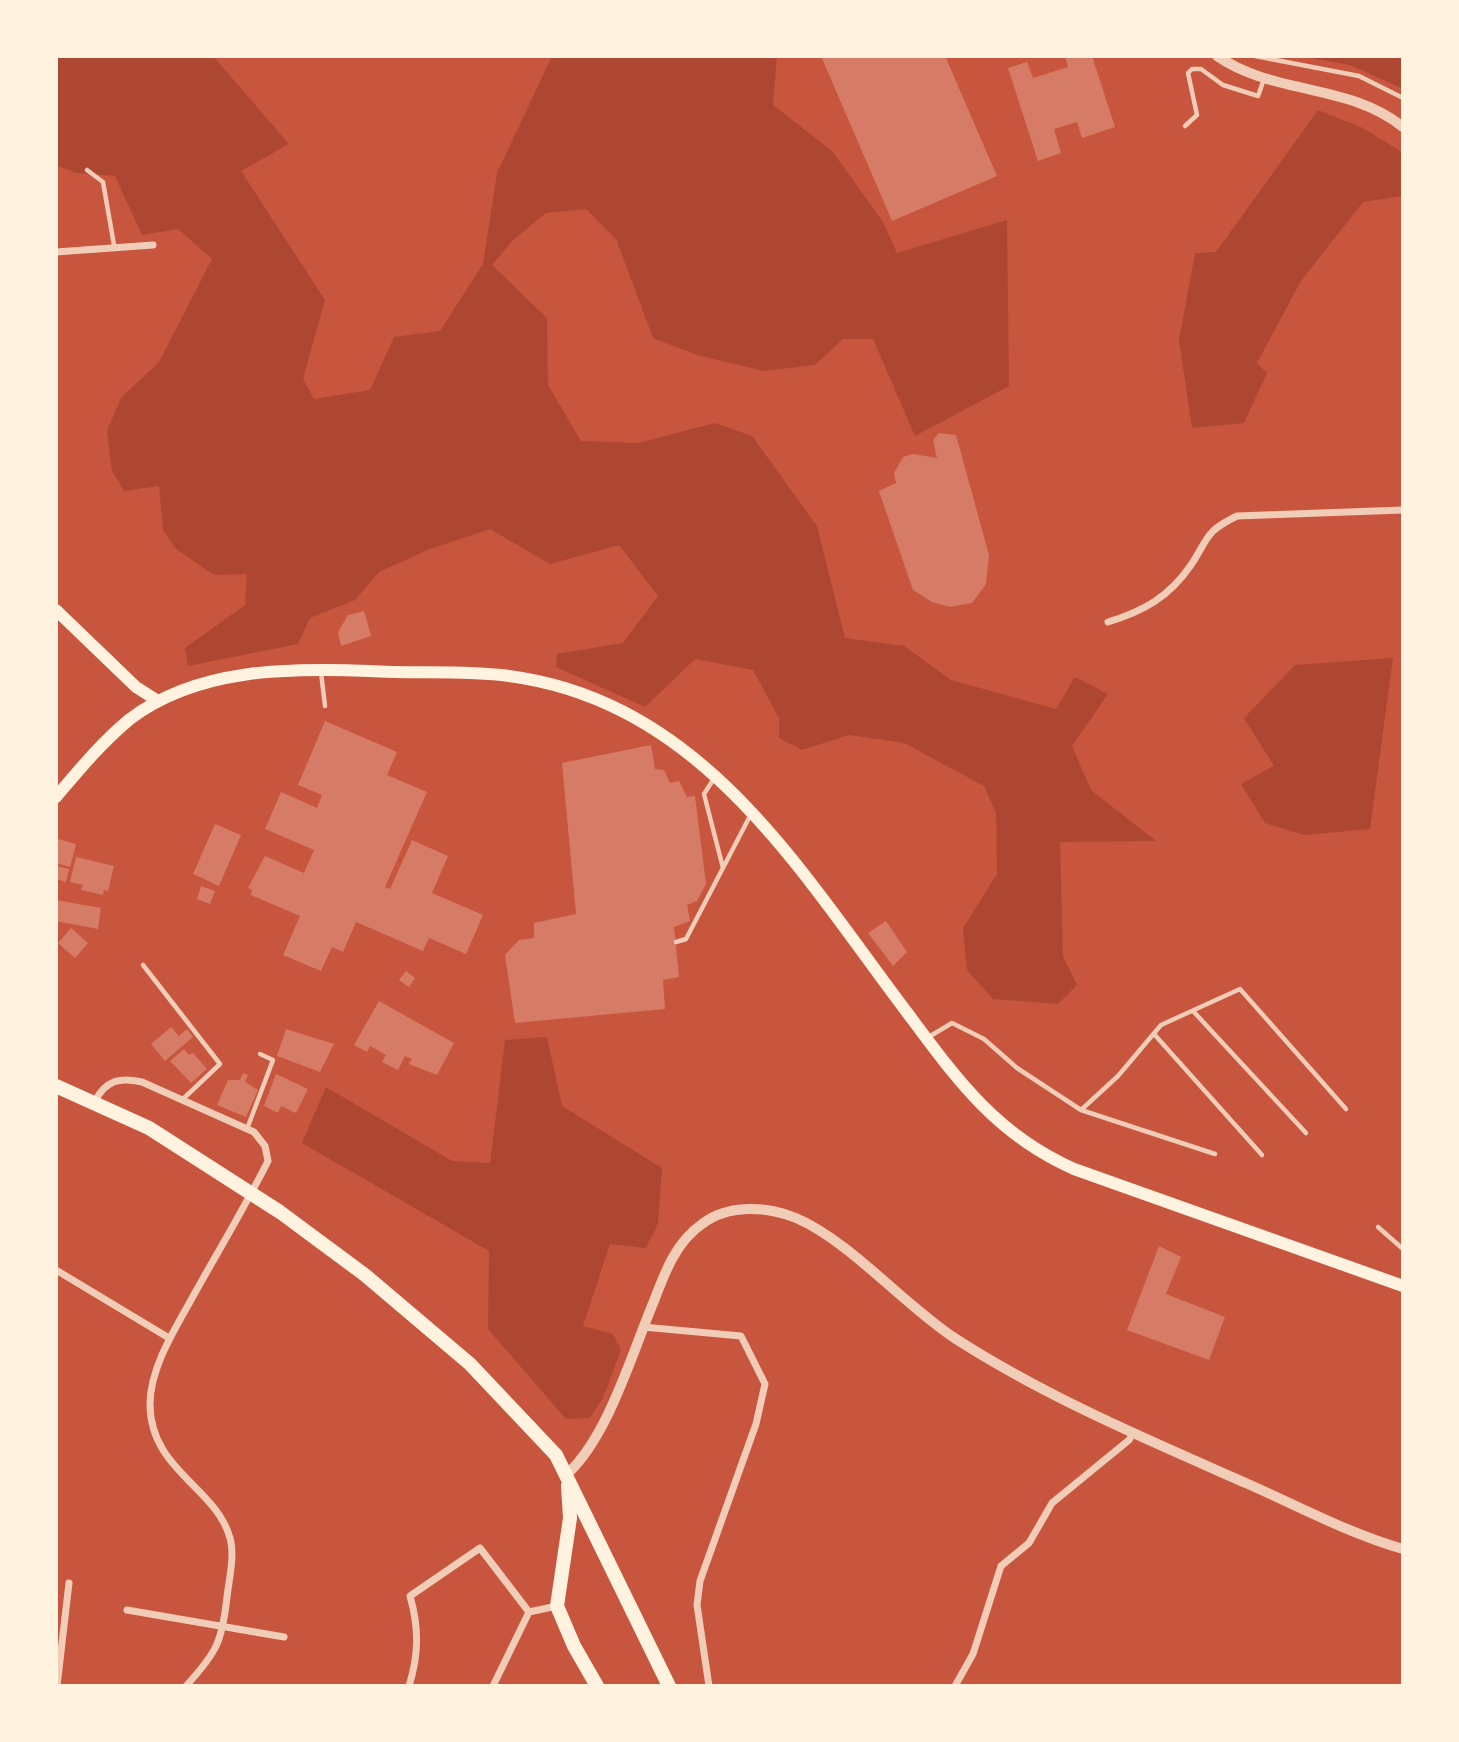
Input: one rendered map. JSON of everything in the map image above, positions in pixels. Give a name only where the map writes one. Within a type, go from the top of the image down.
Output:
[{"type":"highway","points":[[56,1086],[95,1101],[149,1128],[211,1166],[365,1275],[444,1340],[495,1388],[556,1455],[669,1686]]},
{"type":"highway","points":[[567,1474],[570,1518],[557,1605],[574,1646],[597,1686]]},
{"type":"main road","points":[[56,610],[136,687],[158,701]]},
{"type":"main road","points":[[56,797],[95,751],[131,719],[158,701],[213,680],[242,675],[321,671],[446,672],[509,676],[565,689],[625,713],[657,732],[716,775],[752,811],[926,1038],[989,1114],[1011,1133],[1051,1159],[1403,1286]]},
{"type":"street","points":[[1217,56],[1264,79],[1317,89],[1364,103],[1403,127]]},
{"type":"street","points":[[56,252],[114,245],[153,245]]},
{"type":"street","points":[[1108,622],[1155,604],[1172,589],[1192,563],[1201,542],[1216,526],[1237,516],[1403,510]]},
{"type":"street","points":[[95,1101],[111,1082],[125,1078],[142,1082],[254,1132],[265,1146],[266,1165],[169,1338],[150,1402],[152,1430],[160,1449],[219,1518],[230,1538],[232,1559],[224,1626],[213,1658],[187,1686]]},
{"type":"street","points":[[567,1474],[593,1446],[667,1269],[689,1234],[705,1222],[725,1213],[747,1209],[774,1211],[797,1219],[826,1237],[954,1338],[1034,1385],[1133,1433],[1403,1549]]},
{"type":"street","points":[[56,1270],[169,1338]]},
{"type":"street","points":[[643,1327],[741,1336],[765,1384],[756,1424],[700,1581],[697,1605],[709,1686]]},
{"type":"street","points":[[955,1686],[973,1654],[1001,1566],[1029,1544],[1052,1503],[1129,1440],[1133,1433]]},
{"type":"street","points":[[409,1686],[417,1661],[417,1622],[410,1596],[480,1548],[529,1612]]},
{"type":"street","points":[[57,1686],[69,1583]]},
{"type":"street","points":[[529,1612],[557,1605]]},
{"type":"street","points":[[127,1610],[284,1637]]},
{"type":"street","points":[[493,1686],[529,1612]]},
{"type":"lane","points":[[1255,56],[1359,76],[1403,99]]},
{"type":"lane","points":[[1185,126],[1197,115],[1188,73],[1192,69],[1201,69],[1223,85],[1258,96],[1264,79]]},
{"type":"lane","points":[[87,170],[103,182],[114,245]]},
{"type":"lane","points":[[321,671],[324,706]]},
{"type":"lane","points":[[716,775],[704,794],[723,869]]},
{"type":"lane","points":[[676,942],[686,939],[752,811]]},
{"type":"lane","points":[[143,965],[220,1063],[183,1100]]},
{"type":"lane","points":[[1080,1110],[1118,1076],[1161,1026],[1240,989],[1346,1110]]},
{"type":"lane","points":[[1193,1011],[1306,1133]]},
{"type":"lane","points":[[926,1038],[952,1023],[984,1039],[1017,1068],[1080,1110],[1214,1154]]},
{"type":"lane","points":[[1154,1034],[1262,1155]]},
{"type":"lane","points":[[247,1129],[273,1060],[260,1054]]},
{"type":"lane","points":[[1378,1227],[1403,1249]]},
{"type":"shaded area","points":[[56,56],[213,56],[289,144],[241,171],[325,300],[303,379],[314,399],[370,390],[394,337],[440,331],[483,264],[497,173],[552,56],[777,56],[773,105],[832,151],[883,222],[897,253],[1007,220],[1009,386],[915,436],[873,339],[843,339],[815,365],[764,371],[697,355],[653,338],[616,239],[586,209],[546,213],[513,240],[492,265],[547,318],[548,385],[581,441],[638,443],[715,423],[752,436],[817,526],[845,638],[904,646],[951,680],[1056,709],[1075,677],[1108,694],[1072,746],[1091,790],[1156,841],[1060,842],[1063,956],[1077,985],[1058,1004],[993,999],[967,970],[963,928],[997,874],[996,813],[984,786],[904,743],[849,735],[802,750],[779,738],[779,718],[753,670],[695,659],[645,707],[556,667],[557,654],[623,643],[658,596],[619,545],[550,564],[490,529],[430,549],[379,572],[355,600],[310,618],[298,644],[188,666],[185,648],[245,605],[247,574],[214,575],[176,549],[163,530],[159,486],[124,491],[112,471],[107,431],[121,398],[159,362],[212,259],[178,229],[142,235],[115,176],[76,173],[56,165]]},
{"type":"shaded area","points":[[1299,56],[1403,56],[1403,89],[1350,65]]},
{"type":"shaded area","points":[[1318,110],[1363,128],[1400,151],[1403,155],[1403,196],[1363,202],[1301,281],[1257,363],[1267,373],[1244,423],[1192,428],[1179,340],[1195,253],[1216,252]]},
{"type":"shaded area","points":[[1393,658],[1370,829],[1304,835],[1265,823],[1241,784],[1274,766],[1244,718],[1295,665]]},
{"type":"shaded area","points":[[547,1037],[562,1106],[662,1168],[658,1224],[646,1248],[610,1244],[583,1326],[613,1334],[621,1350],[603,1398],[590,1418],[566,1419],[488,1329],[489,1251],[302,1143],[326,1087],[452,1161],[490,1163],[505,1040]]},
{"type":"building","points":[[821,56],[945,56],[997,176],[892,221]]},
{"type":"building","points":[[1065,56],[1092,56],[1115,127],[1082,138],[1077,122],[1054,129],[1061,153],[1038,161],[1008,68],[1027,62],[1033,78],[1068,67]]},
{"type":"building","points":[[939,433],[956,435],[989,555],[986,584],[972,603],[950,607],[932,602],[913,590],[879,491],[896,483],[894,473],[903,457],[913,454],[937,458],[933,440]]},
{"type":"building","points":[[364,611],[371,636],[341,646],[338,632],[348,615]]},
{"type":"building","points":[[325,721],[397,752],[387,775],[427,792],[385,887],[390,889],[412,840],[448,856],[432,893],[483,915],[466,954],[429,938],[423,951],[356,922],[343,952],[332,947],[321,971],[283,955],[300,916],[251,895],[252,890],[248,888],[265,856],[304,873],[314,850],[265,829],[281,792],[317,808],[322,795],[298,785]]},
{"type":"building","points":[[651,745],[655,769],[664,770],[670,783],[679,781],[687,797],[695,796],[706,884],[697,901],[687,905],[690,921],[674,927],[679,977],[663,980],[665,1009],[515,1023],[505,955],[519,940],[534,938],[534,923],[576,914],[562,763]]},
{"type":"building","points":[[215,824],[241,835],[219,886],[193,874]]},
{"type":"building","points":[[58,839],[76,844],[70,867],[56,863]]},
{"type":"building","points":[[76,857],[114,866],[108,891],[104,890],[103,895],[81,890],[83,885],[70,882]]},
{"type":"building","points":[[56,866],[69,869],[66,882],[56,879]]},
{"type":"building","points":[[201,886],[215,891],[210,904],[197,899]]},
{"type":"building","points":[[56,900],[101,908],[98,929],[56,921]]},
{"type":"building","points":[[886,921],[907,952],[893,966],[868,933]]},
{"type":"building","points":[[71,928],[88,943],[75,958],[58,943]]},
{"type":"building","points":[[406,971],[415,978],[409,987],[399,980]]},
{"type":"building","points":[[379,1001],[454,1043],[437,1075],[409,1064],[412,1059],[405,1056],[398,1070],[382,1062],[386,1055],[370,1046],[367,1052],[354,1045]]},
{"type":"building","points":[[171,1027],[179,1036],[187,1029],[193,1037],[165,1061],[151,1044]]},
{"type":"building","points":[[286,1029],[334,1044],[320,1072],[277,1056]]},
{"type":"building","points":[[184,1049],[189,1055],[193,1053],[207,1069],[191,1083],[170,1061]]},
{"type":"building","points":[[243,1073],[248,1075],[245,1082],[258,1090],[246,1117],[217,1105],[228,1080],[240,1080]]},
{"type":"building","points":[[276,1074],[308,1089],[296,1113],[281,1106],[278,1113],[264,1106]]},
{"type":"building","points":[[1159,1246],[1181,1257],[1166,1294],[1225,1317],[1209,1360],[1127,1330]]}]
